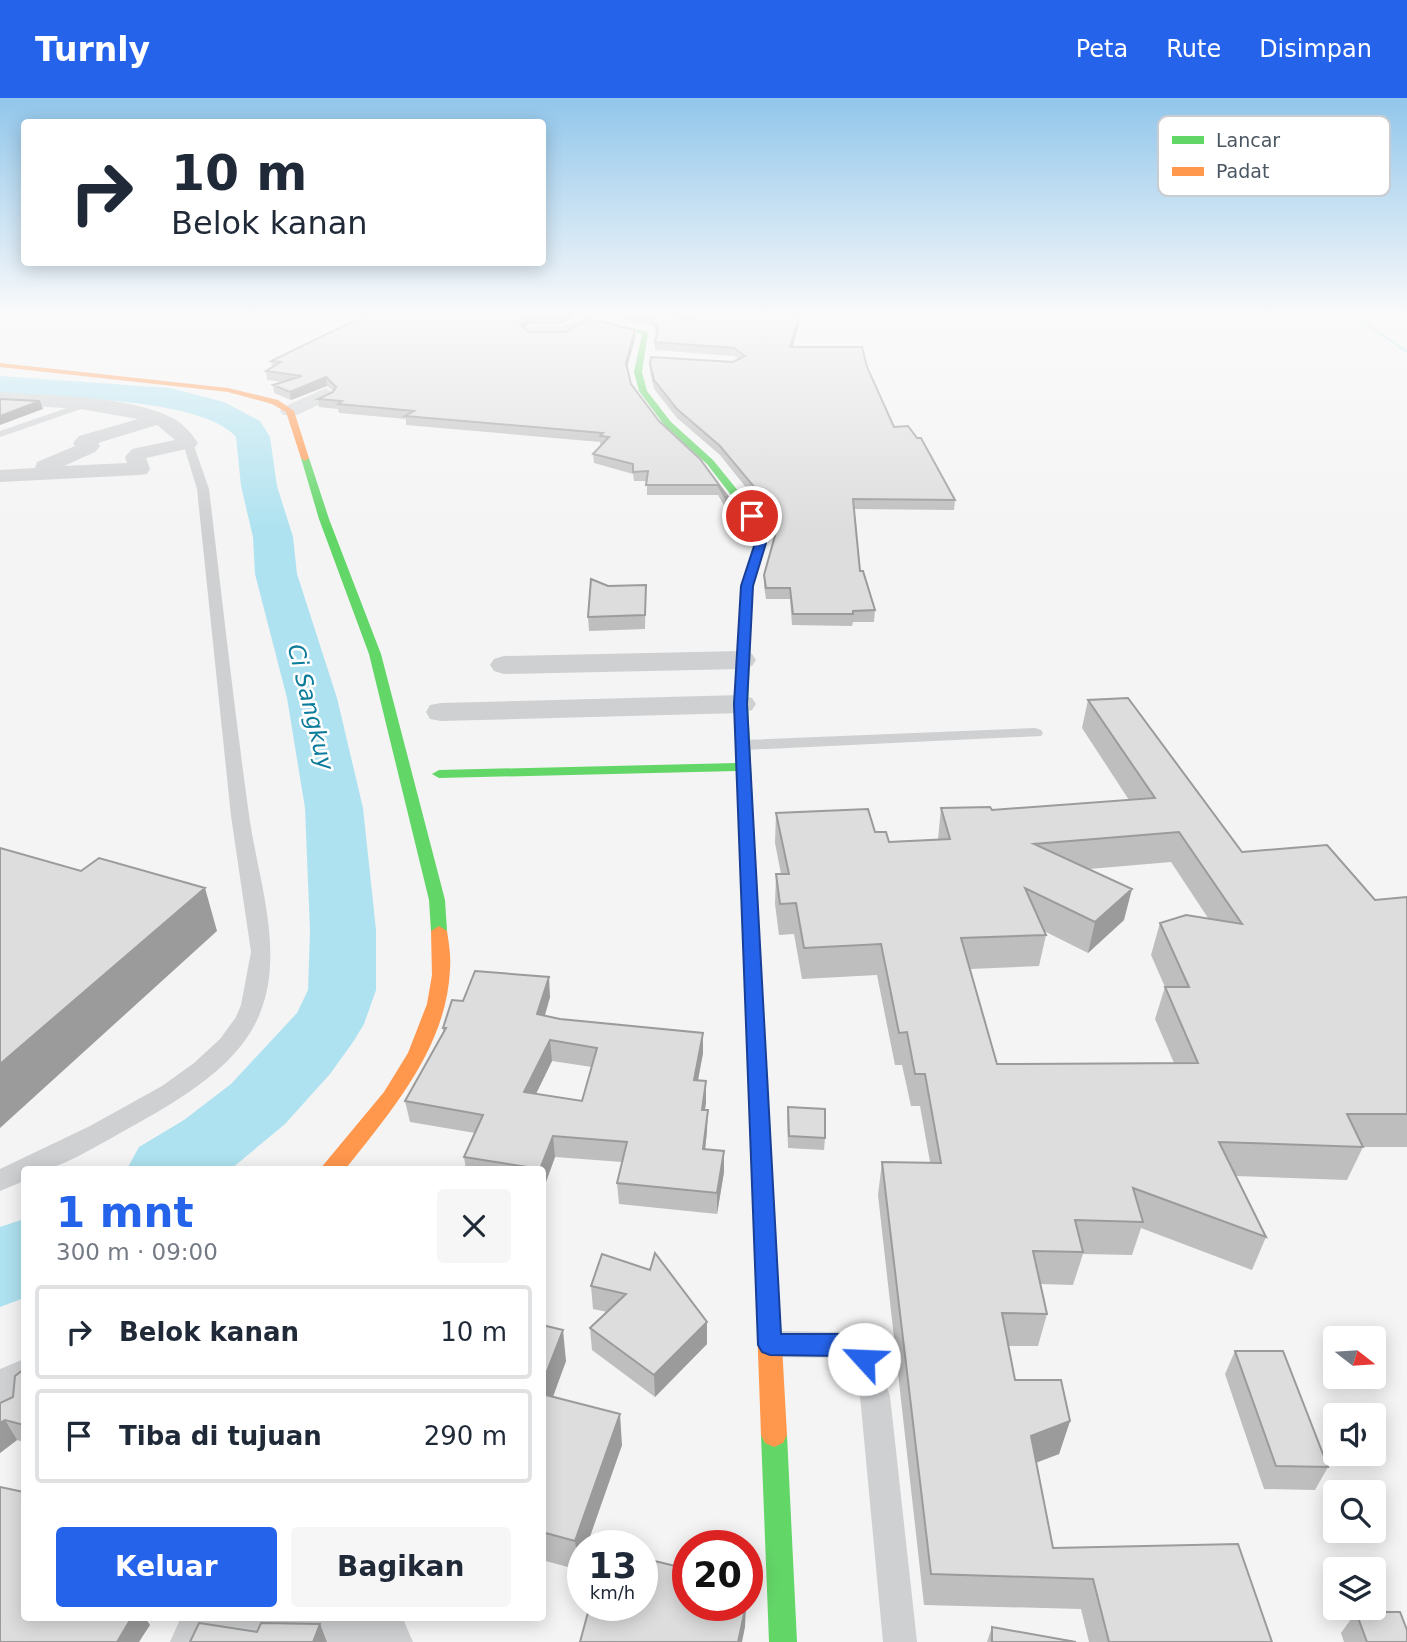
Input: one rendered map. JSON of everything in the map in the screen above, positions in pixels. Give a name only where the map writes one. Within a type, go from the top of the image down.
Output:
[{"type":"street","points":[[192,386],[228,390],[275,402],[290,411],[324,519],[375,654],[437,900],[442,972],[430,1027],[403,1083],[334,1166]]},
{"type":"street","points":[[643,386],[657,411],[710,463],[759,528],[760,543],[747,586],[741,704],[783,1642]]},
{"type":"street","points":[[290,411],[327,394]]},
{"type":"street","points":[[0,398],[83,405],[159,419],[177,430],[188,443],[139,453],[135,457],[140,477],[0,476]]},
{"type":"street","points":[[25,475],[88,448],[90,446],[83,443],[86,439],[159,419]]},
{"type":"street","points":[[504,664],[742,660]]},
{"type":"street","points":[[441,712],[741,704]]},
{"type":"street","points":[[439,774],[745,767]]},
{"type":"street","points":[[0,1399],[21,1387]]},
{"type":"street","points":[[203,1642],[222,1621]]},
{"type":"street","points":[[275,1621],[380,1642]]},
{"type":"lane","points":[[0,434],[83,405]]},
{"type":"lane","points":[[29,1166],[153,1102],[215,1058],[247,1019],[259,974],[261,952],[241,821],[203,489],[188,443]]},
{"type":"lane","points":[[744,745],[1035,733]]},
{"type":"lane","points":[[0,1181],[21,1170]]},
{"type":"lane","points":[[770,1345],[848,1345],[864,1359],[875,1396],[900,1642]]},
{"type":"building","points":[[276,386],[304,386],[290,392]]},
{"type":"building","points":[[633,386],[659,421],[700,459],[728,497],[725,497],[718,485],[646,485],[648,471],[633,472],[633,464],[593,454],[609,437],[600,436],[603,433],[405,416],[414,411],[338,404],[342,401],[318,399],[333,392],[336,387]]},
{"type":"building","points":[[659,386],[876,386],[894,427],[908,426],[917,438],[921,438],[955,500],[853,499],[860,571],[863,571],[875,610],[853,611],[853,614],[793,614],[790,588],[766,588],[764,575],[776,532],[774,517],[765,500],[720,446],[677,409]]},
{"type":"building","points":[[0,399],[40,401],[0,416]]},
{"type":"building","points":[[591,579],[608,586],[646,585],[645,615],[588,617]]},
{"type":"building","points":[[1128,698],[1242,852],[1327,845],[1375,900],[1407,897],[1407,1114],[1347,1114],[1363,1147],[1219,1142],[1266,1237],[1133,1188],[1143,1222],[1075,1220],[1083,1252],[1033,1251],[1047,1314],[1002,1313],[1015,1380],[1061,1380],[1070,1421],[1031,1436],[1053,1548],[1238,1544],[1272,1642],[1109,1642],[1093,1579],[931,1574],[882,1162],[941,1163],[925,1074],[915,1074],[907,1032],[899,1033],[881,944],[804,948],[796,903],[780,904],[776,874],[789,874],[776,813],[868,809],[875,832],[886,832],[889,842],[950,839],[941,808],[990,807],[992,810],[1155,798],[1088,700]],"holes":[[[1179,832],[1242,924],[1186,915],[1160,923],[1189,987],[1165,987],[1198,1063],[997,1064],[961,938],[1046,935],[1025,888],[1095,922],[1132,889],[1034,844]]]},
{"type":"building","points":[[0,848],[81,871],[99,858],[205,888],[0,1064]]},
{"type":"building","points":[[475,971],[549,977],[537,1014],[560,1019],[703,1033],[694,1080],[706,1081],[702,1110],[708,1110],[703,1149],[724,1151],[717,1193],[617,1183],[627,1142],[553,1136],[541,1166],[521,1166],[464,1157],[483,1115],[405,1101],[446,1028],[443,1028],[452,1000],[463,1001]],"holes":[[[550,1040],[597,1048],[582,1101],[524,1092]]]},
{"type":"building","points":[[788,1107],[825,1109],[825,1138],[789,1136]]},
{"type":"building","points":[[655,1253],[707,1322],[654,1375],[590,1328],[626,1294],[591,1286],[602,1254],[650,1270]]},
{"type":"building","points":[[546,1326],[563,1330],[546,1374]]},
{"type":"building","points":[[1235,1351],[1283,1351],[1323,1454],[1323,1466],[1328,1467],[1276,1466]]},
{"type":"building","points":[[21,1371],[21,1424],[5,1420],[0,1423],[0,1403],[13,1397],[15,1376]]},
{"type":"building","points":[[546,1395],[620,1414],[579,1530],[567,1530],[567,1539],[546,1533]]},
{"type":"building","points":[[0,1487],[21,1491],[21,1621],[130,1621],[117,1642],[0,1642]]},
{"type":"building","points":[[658,1562],[672,1565],[672,1621],[743,1621],[738,1642],[580,1642],[586,1621],[658,1621]]},
{"type":"building","points":[[1386,1612],[1400,1612],[1407,1630],[1407,1642],[1367,1642],[1359,1620],[1386,1620]]},
{"type":"building","points":[[199,1623],[257,1632],[261,1623],[320,1624],[313,1642],[190,1642]]},
{"type":"building","points":[[992,1627],[1076,1642],[992,1642]]},
{"type":"waterway","name":"Ci Sangkuy","points":[[15,386],[170,397],[213,409],[248,428],[253,437],[259,486],[273,537],[276,574],[312,698],[334,808],[343,930],[342,990],[328,1024],[304,1055],[258,1104],[212,1142],[172,1166]]},
{"type":"waterway","name":"Ci Sangkuy","points":[[0,1270],[21,1257]]},
{"type":"traffic: fast","points":[[642,386],[668,424],[710,462],[753,516],[759,528],[760,543],[747,586],[741,704],[750,913]]},
{"type":"traffic: fast","points":[[305,458],[324,519],[375,654],[437,900],[439,931]]},
{"type":"traffic: fast","points":[[439,774],[745,767]]},
{"type":"traffic: fast","points":[[774,1435],[783,1642]]},
{"type":"traffic: slow","points":[[192,386],[228,390],[275,402],[290,411],[305,458]]},
{"type":"traffic: slow","points":[[750,913],[774,1435]]},
{"type":"traffic: slow","points":[[334,1166],[391,1097],[418,1053],[436,1004],[441,975],[439,931]]},
{"type":"route","points":[[752,516],[759,528],[760,543],[747,586],[741,704],[770,1345],[848,1345],[864,1359]]}]
